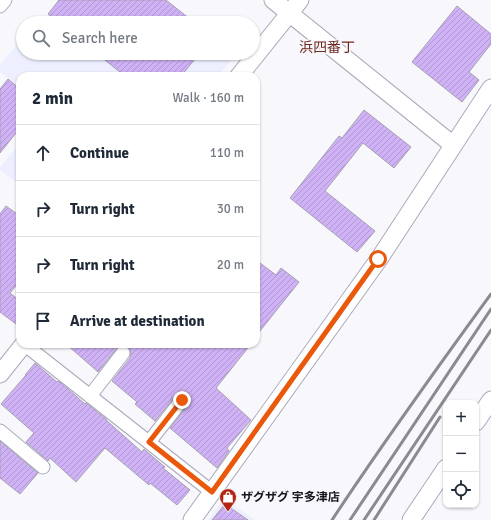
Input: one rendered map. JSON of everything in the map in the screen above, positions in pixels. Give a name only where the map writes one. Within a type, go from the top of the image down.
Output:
[{"type":"street","points":[[0,6],[5,0]]},
{"type":"street","points":[[273,0],[453,145]]},
{"type":"street","points":[[260,50],[300,0]]},
{"type":"street","points":[[242,72],[252,60]]},
{"type":"street","points":[[192,520],[378,259],[491,88]]},
{"type":"street","points":[[0,374],[21,348]]},
{"type":"street","points":[[29,348],[212,492]]},
{"type":"street","points":[[90,396],[124,353]]},
{"type":"street","points":[[149,442],[182,400]]},
{"type":"street","points":[[479,418],[491,400]]},
{"type":"street","points":[[0,431],[43,467]]},
{"type":"street","points":[[411,520],[443,472]]},
{"type":"shaded area","points":[[16,46],[16,60],[231,60],[221,72],[16,72],[16,84],[0,72],[0,65]]},
{"type":"shaded area","points":[[16,148],[16,182],[0,170],[0,167]]},
{"type":"shaded area","points":[[224,498],[255,520],[208,520]]},
{"type":"building","points":[[59,0],[166,0],[186,16],[50,16],[48,14]]},
{"type":"building","points":[[457,6],[491,34],[491,44],[469,72],[479,80],[462,102],[412,62]]},
{"type":"building","points":[[105,60],[194,60],[184,72],[120,72]]},
{"type":"building","points":[[8,79],[16,86],[16,133],[0,153],[0,89]]},
{"type":"building","points":[[364,110],[411,147],[394,168],[363,143],[325,191],[375,231],[357,252],[290,198],[339,136],[342,138]]},
{"type":"building","points":[[6,206],[16,213],[16,286],[10,293],[16,298],[16,324],[0,312],[0,214]]},
{"type":"building","points":[[260,263],[276,275],[281,268],[299,282],[260,331]]},
{"type":"building","points":[[71,348],[117,348],[98,372]]},
{"type":"building","points":[[129,348],[248,348],[216,388],[251,420],[227,448],[229,451],[217,468],[170,428],[190,401],[190,397],[187,394],[179,392],[155,421],[135,404],[137,402],[112,381],[130,358]]},
{"type":"building","points":[[35,363],[57,382],[60,382],[85,404],[86,403],[106,419],[142,452],[144,449],[165,467],[163,468],[190,490],[177,505],[150,483],[149,485],[105,448],[76,482],[50,458],[48,461],[26,442],[34,433],[1,404]]},
{"type":"building","points":[[0,441],[38,473],[20,494],[0,478]]},
{"type":"building","name":"ザグザグ 宇多津店","points":[[225,504],[248,520],[212,520]]},
{"type":"railway","points":[[332,520],[410,406],[491,294]]},
{"type":"railway","points":[[350,520],[491,309]]},
{"type":"railway","points":[[364,520],[491,330]]},
{"type":"railway","points":[[374,520],[440,417]]},
{"type":"place","name":"ザグザグ 宇多津店","points":[[228,512]]},
{"type":"district","name":"浜四番丁","points":[[327,47]]},
{"type":"route","points":[[182,400],[149,442],[212,492],[378,259]]}]
